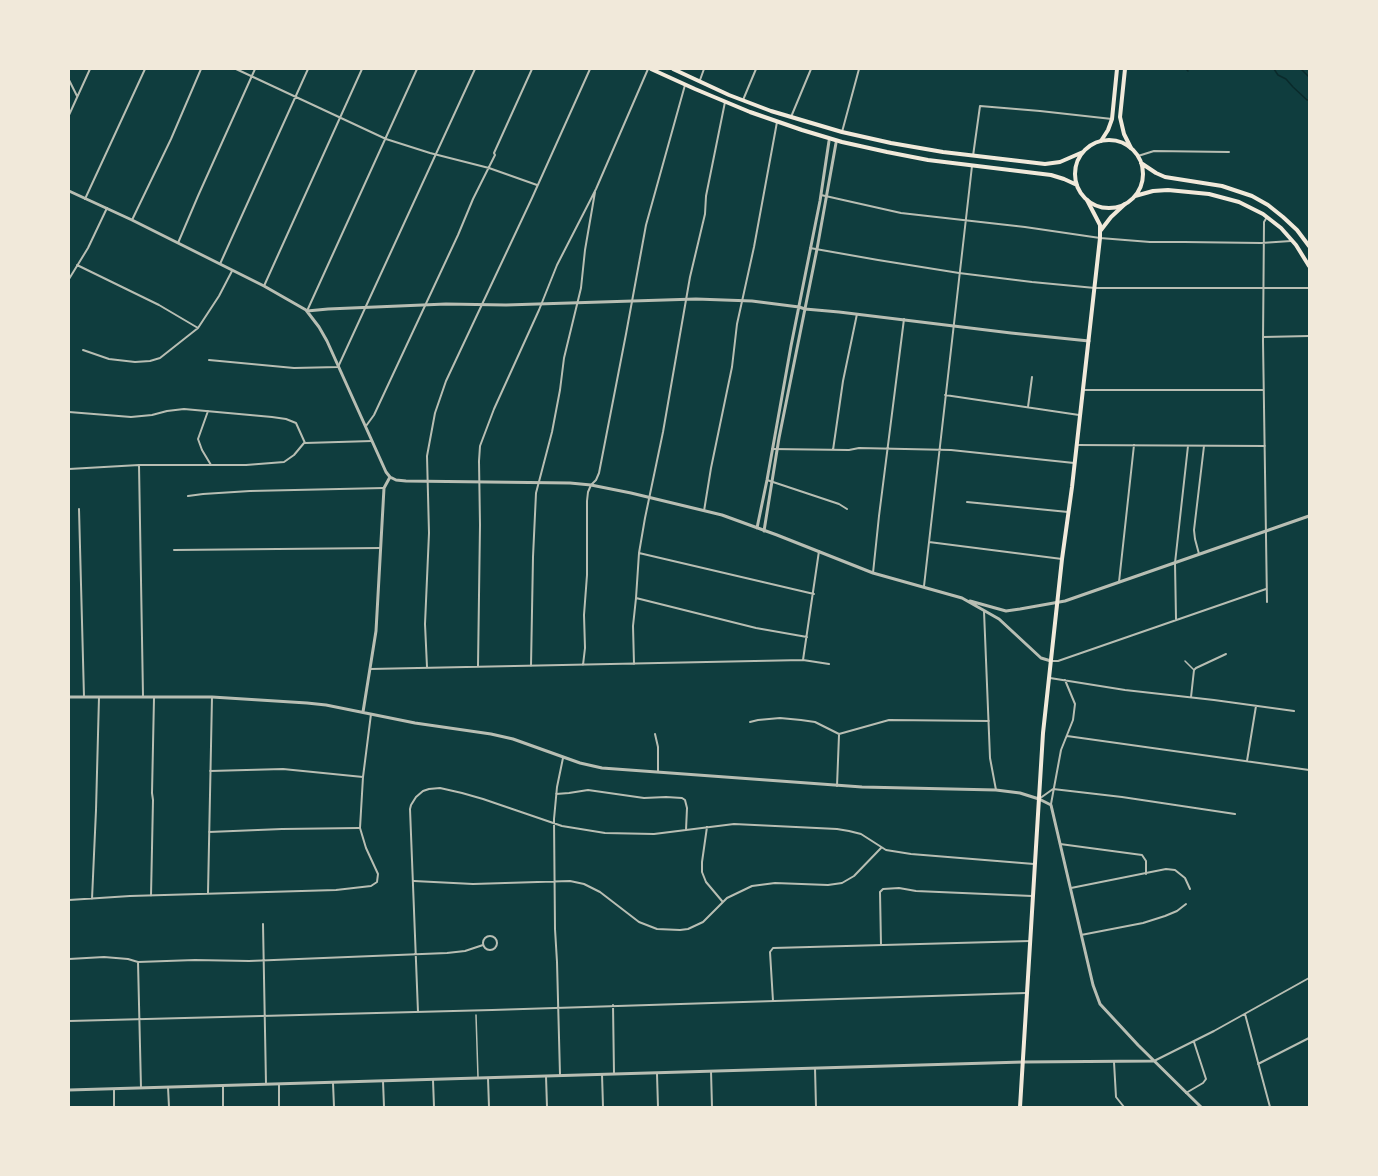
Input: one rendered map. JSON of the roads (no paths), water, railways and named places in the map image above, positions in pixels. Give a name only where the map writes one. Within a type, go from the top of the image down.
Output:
[{"type":"main road","points":[[650,69],[725,102],[836,142],[972,166],[1051,175],[1077,185]]},
{"type":"main road","points":[[674,69],[743,100],[791,117],[842,132],[900,145],[1048,164],[1064,161],[1083,152]]},
{"type":"main road","points":[[1101,141],[1112,119],[1117,69]]},
{"type":"main road","points":[[1101,231],[1111,217],[1134,196],[1142,181],[1141,163],[1122,129],[1120,117],[1125,69]]},
{"type":"main road","points":[[1020,1107],[1042,738],[1101,231],[1087,200],[1077,185],[1076,167],[1083,152],[1091,145],[1101,141],[1118,141],[1131,148]]},
{"type":"main road","points":[[1141,163],[1155,173],[1168,178],[1222,186],[1252,196],[1279,214],[1307,240],[1309,246]]},
{"type":"main road","points":[[1134,196],[1164,190],[1209,194],[1244,203],[1267,216],[1281,228],[1293,241],[1309,266]]},
{"type":"main road","points":[[1087,200],[1103,207],[1125,204]]},
{"type":"street","points":[[69,116],[90,69]]},
{"type":"street","points":[[86,199],[145,69]]},
{"type":"street","points":[[132,220],[201,69]]},
{"type":"street","points":[[236,69],[386,139],[489,168],[537,185]]},
{"type":"street","points":[[178,243],[255,69]]},
{"type":"street","points":[[220,264],[308,69]]},
{"type":"street","points":[[264,286],[362,69]]},
{"type":"street","points":[[307,311],[417,69]]},
{"type":"street","points":[[338,367],[475,69]]},
{"type":"street","points":[[366,426],[375,415],[495,155],[532,69]]},
{"type":"street","points":[[427,667],[425,624],[429,533],[428,456],[435,413],[446,381],[590,69]]},
{"type":"street","points":[[478,666],[480,446],[557,265],[596,189],[650,69]]},
{"type":"street","points":[[700,81],[704,69]]},
{"type":"street","points":[[743,100],[756,69]]},
{"type":"street","points":[[791,117],[811,69]]},
{"type":"street","points":[[842,132],[859,69]]},
{"type":"street","points":[[69,80],[78,97]]},
{"type":"street","points":[[583,665],[587,574],[586,501],[591,485],[599,473],[646,225],[685,85]]},
{"type":"street","points":[[634,664],[633,626],[639,553],[725,102]]},
{"type":"street","points":[[973,156],[980,106],[1112,119]]},
{"type":"street","points":[[705,511],[711,468],[732,367],[737,324],[777,122]]},
{"type":"street","points":[[757,528],[821,195],[829,140]]},
{"type":"street","points":[[764,531],[777,450],[836,142]]},
{"type":"street","points":[[1138,156],[1154,151],[1229,153]]},
{"type":"street","points":[[924,586],[972,166]]},
{"type":"street","points":[[531,666],[533,551],[538,483],[552,432],[564,358],[580,288],[596,189]]},
{"type":"street","points":[[69,191],[264,286],[307,311],[319,327],[386,472],[390,477],[400,481],[570,483],[650,497],[723,515],[873,573],[1006,611],[1075,598],[1309,516]]},
{"type":"street","points":[[821,195],[901,213],[1100,238],[1150,242],[1265,243],[1293,241]]},
{"type":"street","points":[[69,279],[107,208]]},
{"type":"street","points":[[1267,216],[1264,222],[1263,337],[1267,602]]},
{"type":"street","points":[[810,248],[959,273],[1095,288],[1309,288]]},
{"type":"street","points":[[77,265],[159,305],[198,328]]},
{"type":"street","points":[[83,350],[110,359],[135,362],[160,358],[198,328],[232,271]]},
{"type":"street","points":[[307,311],[425,305],[742,301],[1089,340]]},
{"type":"street","points":[[833,450],[843,381],[857,314]]},
{"type":"street","points":[[873,573],[904,319]]},
{"type":"street","points":[[1263,337],[1309,336]]},
{"type":"street","points":[[209,360],[294,368],[338,367]]},
{"type":"street","points":[[1028,407],[1032,377]]},
{"type":"street","points":[[1083,390],[1264,390]]},
{"type":"street","points":[[945,395],[1080,415]]},
{"type":"street","points":[[69,412],[131,417],[177,409],[286,419],[296,423],[305,442]]},
{"type":"street","points":[[208,411],[198,439],[212,465]]},
{"type":"street","points":[[69,469],[284,462],[294,455],[305,442],[372,441]]},
{"type":"street","points":[[1076,445],[1265,446]]},
{"type":"street","points":[[1119,582],[1134,445]]},
{"type":"street","points":[[1176,620],[1175,563],[1188,446]]},
{"type":"street","points":[[1198,554],[1194,530],[1204,446]]},
{"type":"street","points":[[772,449],[951,450],[1074,463]]},
{"type":"street","points":[[139,465],[143,697]]},
{"type":"street","points":[[363,712],[375,631],[384,488],[390,477]]},
{"type":"street","points":[[767,480],[847,509]]},
{"type":"street","points":[[188,496],[250,491],[384,488]]},
{"type":"street","points":[[967,502],[1068,512]]},
{"type":"street","points":[[79,509],[84,697]]},
{"type":"street","points":[[928,542],[1062,559]]},
{"type":"street","points":[[174,550],[381,548]]},
{"type":"street","points":[[803,660],[819,551]]},
{"type":"street","points":[[639,553],[813,594]]},
{"type":"street","points":[[962,598],[999,619],[1041,658],[1058,661],[1266,589]]},
{"type":"street","points":[[636,598],[756,628],[807,638]]},
{"type":"street","points":[[984,611],[990,758],[996,790]]},
{"type":"street","points":[[1191,697],[1194,670],[1226,654]]},
{"type":"street","points":[[370,669],[803,660],[829,664]]},
{"type":"street","points":[[1050,678],[1293,711]]},
{"type":"street","points":[[1065,680],[1075,704],[1073,720],[1061,750],[1051,805],[1093,985],[1100,1004],[1202,1107]]},
{"type":"street","points":[[92,899],[99,697]]},
{"type":"street","points":[[151,896],[154,697]]},
{"type":"street","points":[[69,698],[154,697],[308,702],[415,723],[491,734],[563,758],[602,768],[870,788],[996,790],[1020,793],[1051,805]]},
{"type":"street","points":[[208,893],[212,698]]},
{"type":"street","points":[[1247,762],[1256,706]]},
{"type":"street","points":[[69,900],[336,890],[371,886],[377,882],[378,874],[360,828],[363,777],[371,714]]},
{"type":"street","points":[[750,722],[780,718],[801,720],[815,723],[839,734],[890,720],[989,721]]},
{"type":"street","points":[[655,734],[658,772]]},
{"type":"street","points":[[837,786],[839,734]]},
{"type":"street","points":[[1067,736],[1309,770]]},
{"type":"street","points":[[560,1076],[554,823],[556,794],[563,758]]},
{"type":"street","points":[[210,771],[282,769],[363,777]]},
{"type":"street","points":[[418,1012],[411,805],[416,797],[425,790],[440,789],[462,793],[554,823],[605,833],[645,834],[734,824],[806,827],[861,834],[881,848],[910,855],[1034,864]]},
{"type":"street","points":[[1039,799],[1053,789],[1235,814]]},
{"type":"street","points":[[556,794],[588,790],[644,798],[682,798],[687,808],[686,830]]},
{"type":"street","points":[[707,827],[702,872],[706,882],[722,901]]},
{"type":"street","points":[[209,832],[360,828]]},
{"type":"street","points":[[1060,844],[1142,855],[1146,861],[1146,874]]},
{"type":"street","points":[[414,881],[473,884],[570,881],[589,886],[600,892],[639,922],[657,929],[680,930],[696,926],[713,913],[722,901],[746,888],[761,884],[828,885],[842,882],[854,876],[881,848]]},
{"type":"street","points":[[1071,888],[1166,869],[1175,870],[1185,878],[1190,889]]},
{"type":"street","points":[[881,945],[880,892],[884,888],[1033,896]]},
{"type":"street","points":[[1081,935],[1143,923],[1177,911],[1186,903]]},
{"type":"street","points":[[263,924],[266,1084]]},
{"type":"street","points":[[489,936],[495,937],[498,942],[492,951],[487,950],[483,945],[484,940],[489,936]]},
{"type":"street","points":[[773,1001],[770,950],[774,948],[1030,940]]},
{"type":"street","points":[[69,959],[104,957],[138,962],[415,955],[465,951],[483,945]]},
{"type":"street","points":[[138,962],[141,1088]]},
{"type":"street","points":[[69,1090],[1023,1062],[1154,1061],[1309,978]]},
{"type":"street","points":[[69,1021],[1027,993]]},
{"type":"street","points":[[614,1005],[614,1074]]},
{"type":"street","points":[[1245,1014],[1270,1107]]},
{"type":"street","points":[[1258,1064],[1309,1038]]},
{"type":"street","points":[[1186,1093],[1206,1079],[1194,1041]]},
{"type":"street","points":[[1114,1061],[1116,1097],[1124,1107]]},
{"type":"street","points":[[815,1068],[816,1107]]},
{"type":"street","points":[[711,1071],[712,1107]]},
{"type":"street","points":[[657,1073],[658,1107]]},
{"type":"street","points":[[602,1074],[603,1107]]},
{"type":"street","points":[[546,1076],[547,1107]]},
{"type":"street","points":[[488,1078],[489,1107]]},
{"type":"street","points":[[433,1079],[434,1107]]},
{"type":"street","points":[[383,1081],[384,1107]]},
{"type":"street","points":[[333,1083],[334,1107]]},
{"type":"street","points":[[279,1084],[279,1107]]},
{"type":"street","points":[[223,1085],[223,1107]]},
{"type":"street","points":[[168,1087],[169,1107]]},
{"type":"street","points":[[114,1089],[114,1107]]},
{"type":"lane","points":[[1185,662],[1194,670]]},
{"type":"lane","points":[[476,1015],[478,1078]]},
{"type":"waterway","points":[[1274,69],[1278,75],[1286,79],[1309,100]]},
{"type":"waterway","points":[[1301,69],[1309,77]]}]
